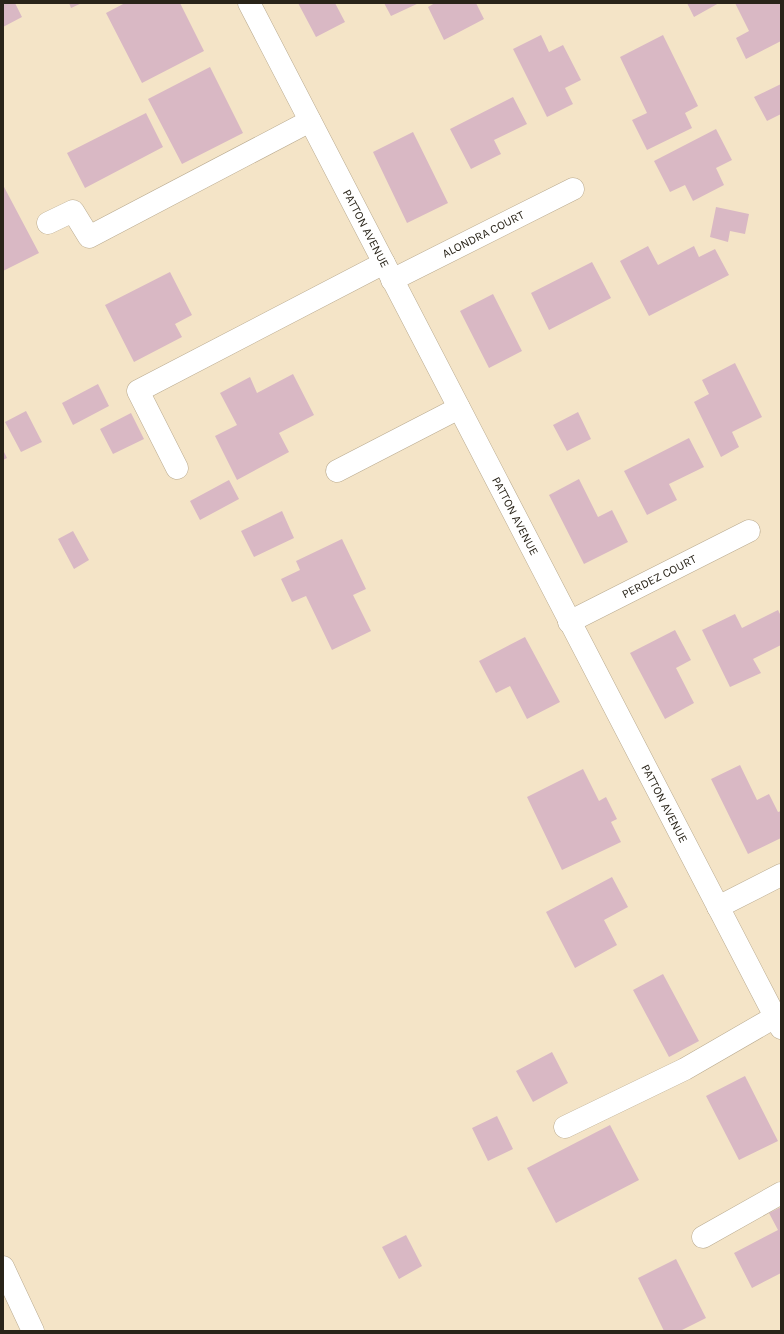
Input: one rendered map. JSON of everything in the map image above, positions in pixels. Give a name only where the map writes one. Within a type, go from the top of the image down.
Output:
[{"type":"street","name":"PATTON AVENUE","points":[[249,3],[778,1023]]},
{"type":"street","points":[[48,223],[73,211],[89,237],[310,121]]},
{"type":"street","name":"ALONDRA COURT","points":[[177,468],[138,391],[388,271],[573,189]]},
{"type":"street","points":[[337,471],[459,408]]},
{"type":"street","name":"PERDEZ COURT","points":[[569,622],[749,531]]},
{"type":"street","points":[[718,907],[781,875]]},
{"type":"street","points":[[565,1127],[778,1023]]},
{"type":"street","points":[[703,1237],[781,1193]]},
{"type":"street","points":[[3,1268],[33,1331]]},
{"type":"building","points":[[3,3],[15,3],[22,17],[3,27]]},
{"type":"building","points":[[69,3],[82,3],[71,8]]},
{"type":"building","points":[[125,3],[180,3],[204,51],[142,83],[106,13]]},
{"type":"building","points":[[298,3],[335,3],[345,22],[316,37]]},
{"type":"building","points":[[384,3],[419,3],[391,16]]},
{"type":"building","points":[[435,3],[476,3],[484,19],[444,40],[428,7]]},
{"type":"building","points":[[687,3],[719,3],[694,17]]},
{"type":"building","points":[[735,3],[781,3],[781,41],[746,59],[736,38],[749,31]]},
{"type":"building","points":[[541,35],[549,52],[563,45],[581,80],[565,88],[573,104],[547,117],[513,49]]},
{"type":"building","points":[[663,35],[698,106],[685,113],[692,128],[647,150],[632,120],[647,113],[620,57]]},
{"type":"building","points":[[210,67],[243,133],[182,164],[148,99]]},
{"type":"building","points":[[781,84],[781,114],[767,121],[754,97]]},
{"type":"building","points":[[513,97],[527,124],[494,140],[501,154],[471,169],[450,129]]},
{"type":"building","points":[[146,113],[163,147],[85,188],[67,153]]},
{"type":"building","points":[[716,129],[732,160],[716,168],[724,185],[693,201],[685,185],[670,192],[654,161]]},
{"type":"building","points":[[413,132],[448,203],[407,223],[373,152]]},
{"type":"building","points":[[3,185],[39,253],[3,271]]},
{"type":"building","points":[[716,207],[749,214],[745,234],[730,231],[728,242],[710,237]]},
{"type":"building","points":[[648,246],[658,265],[694,246],[699,257],[715,249],[729,275],[649,316],[620,261]]},
{"type":"building","points":[[592,262],[611,298],[549,330],[531,293]]},
{"type":"building","points":[[170,272],[192,315],[175,324],[182,337],[134,362],[105,305]]},
{"type":"building","points":[[493,294],[522,351],[489,368],[460,311]]},
{"type":"building","points":[[735,363],[762,417],[732,432],[739,447],[721,457],[694,402],[709,394],[702,380]]},
{"type":"building","points":[[293,374],[314,415],[279,433],[289,452],[237,480],[215,436],[237,425],[220,393],[250,377],[257,393]]},
{"type":"building","points":[[98,384],[109,406],[73,425],[62,403]]},
{"type":"building","points":[[26,411],[42,442],[21,452],[5,422]]},
{"type":"building","points":[[578,412],[591,439],[567,451],[553,425]]},
{"type":"building","points":[[131,413],[144,439],[113,454],[100,429]]},
{"type":"building","points":[[689,438],[704,467],[669,484],[677,500],[647,515],[624,471]]},
{"type":"building","points":[[3,450],[7,458],[3,460]]},
{"type":"building","points":[[579,479],[598,517],[612,510],[628,542],[584,564],[549,495]]},
{"type":"building","points":[[229,480],[239,499],[200,520],[190,501]]},
{"type":"building","points":[[282,511],[294,538],[254,557],[241,531]]},
{"type":"building","points":[[73,531],[89,560],[74,569],[58,539]]},
{"type":"building","points":[[342,539],[366,589],[353,595],[371,631],[332,650],[306,596],[292,602],[281,579],[300,570],[296,561]]},
{"type":"building","points":[[778,610],[781,616],[781,645],[753,659],[761,673],[730,687],[702,630],[735,614],[742,628]]},
{"type":"building","points":[[675,630],[691,660],[676,668],[694,703],[665,719],[630,653]]},
{"type":"building","points":[[525,637],[560,702],[527,719],[510,686],[496,693],[479,661]]},
{"type":"building","points":[[740,765],[757,800],[769,794],[778,812],[781,811],[781,838],[748,854],[711,779]]},
{"type":"building","points":[[583,769],[599,801],[606,797],[617,819],[611,822],[621,842],[562,870],[527,797]]},
{"type":"building","points":[[612,877],[628,907],[604,920],[617,945],[575,968],[546,912]]},
{"type":"building","points":[[663,974],[699,1041],[669,1057],[633,990]]},
{"type":"building","points":[[552,1052],[568,1083],[533,1102],[516,1071]]},
{"type":"building","points":[[745,1076],[778,1141],[739,1160],[706,1096]]},
{"type":"building","points":[[497,1116],[513,1149],[488,1161],[472,1128]]},
{"type":"building","points":[[610,1125],[639,1180],[556,1223],[527,1168]]},
{"type":"building","points":[[781,1207],[781,1273],[752,1288],[734,1253],[778,1230],[769,1213]]},
{"type":"building","points":[[406,1235],[422,1266],[399,1279],[382,1247]]},
{"type":"building","points":[[676,1259],[706,1318],[680,1331],[664,1331],[638,1278]]}]
